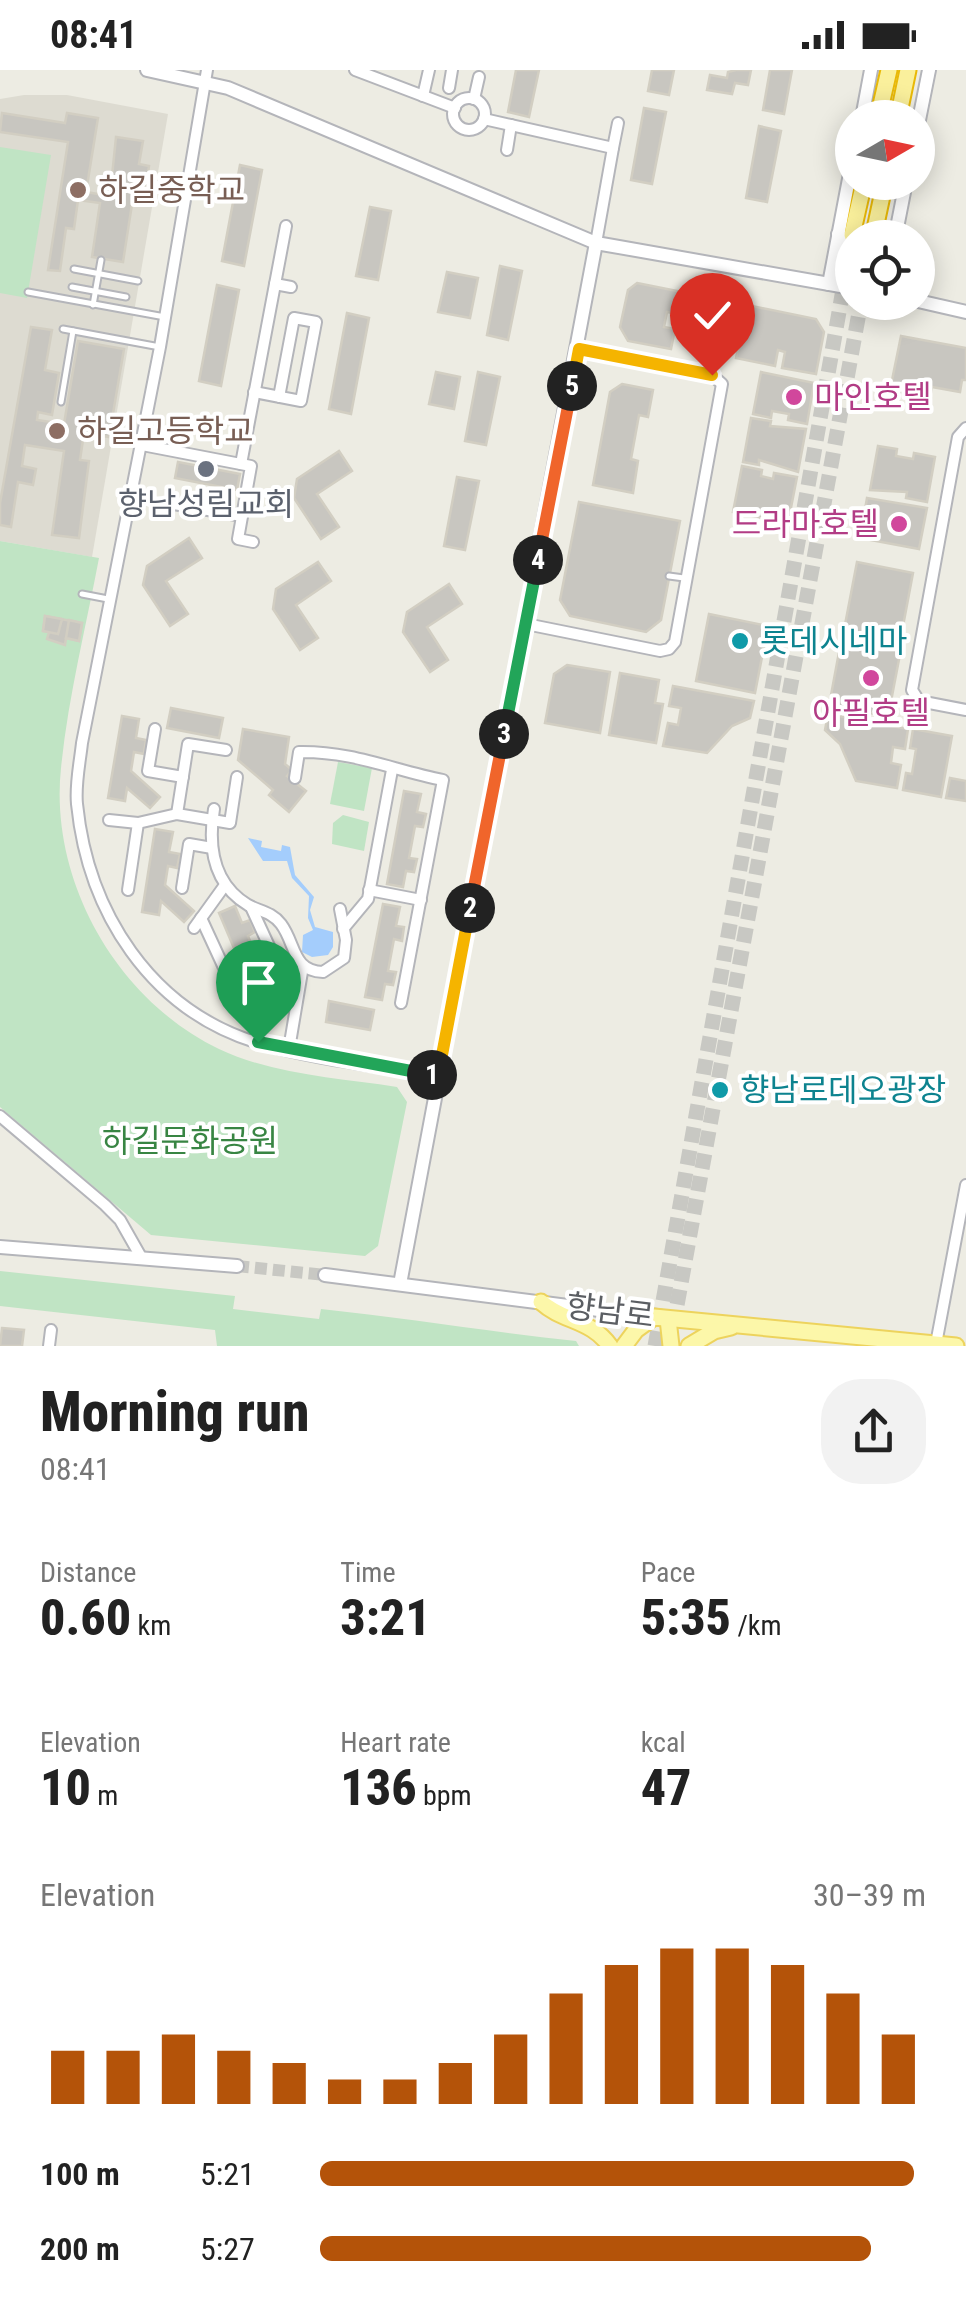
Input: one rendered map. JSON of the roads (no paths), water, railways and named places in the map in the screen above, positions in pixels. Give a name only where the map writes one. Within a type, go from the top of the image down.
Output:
[{"type":"highway","points":[[882,100],[889,70]]},
{"type":"highway","points":[[902,100],[908,70]]},
{"type":"main road","points":[[541,1302],[551,1311],[595,1328],[610,1346]]},
{"type":"main road","name":"향남로","points":[[661,1318],[956,1346]]},
{"type":"main road","points":[[624,1346],[661,1318],[671,1346]]},
{"type":"main road","points":[[690,1346],[714,1331],[741,1325]]},
{"type":"street","points":[[148,70],[206,76],[596,243],[835,285]]},
{"type":"street","points":[[355,70],[455,108]]},
{"type":"street","points":[[423,96],[429,70]]},
{"type":"street","points":[[449,88],[452,70]]},
{"type":"street","points":[[865,100],[871,70]]},
{"type":"street","points":[[923,100],[929,70]]},
{"type":"street","points":[[206,76],[142,444],[82,743],[76,800],[94,883],[106,913],[131,955],[162,988],[222,1028],[289,1049],[438,1076]]},
{"type":"street","points":[[474,99],[480,77]]},
{"type":"street","points":[[474,99],[482,105],[484,119],[476,129],[466,130],[455,121],[455,108],[463,100],[474,99]]},
{"type":"street","points":[[484,119],[613,148]]},
{"type":"street","points":[[400,1284],[579,349],[618,123]]},
{"type":"street","points":[[506,150],[512,125]]},
{"type":"street","points":[[241,464],[286,226]]},
{"type":"street","points":[[829,284],[835,270]]},
{"type":"street","points":[[275,284],[290,287]]},
{"type":"street","points":[[935,305],[966,312]]},
{"type":"street","points":[[254,392],[279,397],[301,401],[316,322],[294,318],[279,397]]},
{"type":"street","points":[[526,624],[665,650],[675,642],[722,384],[712,375],[579,349]]},
{"type":"street","points":[[966,428],[958,437],[912,690],[924,702],[966,710]]},
{"type":"street","points":[[142,444],[251,466],[238,539],[252,542]]},
{"type":"street","points":[[168,503],[242,516]]},
{"type":"street","points":[[155,729],[144,770],[183,777]]},
{"type":"street","points":[[177,814],[188,744],[226,750]]},
{"type":"street","points":[[295,778],[299,752],[332,752],[444,780],[401,1004]]},
{"type":"street","points":[[343,929],[363,907],[370,890],[392,770]]},
{"type":"street","points":[[109,820],[138,823],[177,814],[213,815],[230,824],[237,777]]},
{"type":"street","points":[[213,815],[212,848],[225,885],[251,907],[280,922],[303,966],[289,1049]]},
{"type":"street","points":[[128,890],[138,823]]},
{"type":"street","points":[[182,888],[189,844],[212,848]]},
{"type":"street","points":[[225,885],[198,923],[232,983]]},
{"type":"street","points":[[370,890],[420,900]]},
{"type":"street","points":[[251,907],[286,983]]},
{"type":"street","points":[[303,966],[323,972],[339,965],[347,950],[340,909]]},
{"type":"street","points":[[0,1116],[120,1220],[141,1257]]},
{"type":"street","points":[[936,1344],[966,1184]]},
{"type":"street","points":[[0,1247],[237,1266]]},
{"type":"street","name":"향남로","points":[[325,1275],[661,1318]]},
{"type":"street","points":[[49,1346],[50,1330]]},
{"type":"lane","points":[[93,304],[101,260]]},
{"type":"lane","points":[[74,270],[138,281]]},
{"type":"lane","points":[[72,288],[126,297]]},
{"type":"lane","points":[[28,292],[165,317]]},
{"type":"lane","points":[[63,330],[160,347]]},
{"type":"lane","points":[[61,402],[73,332]]},
{"type":"lane","points":[[670,576],[687,579]]},
{"type":"lane","points":[[82,594],[110,599]]},
{"type":"water","points":[[248,838],[262,841],[261,847],[281,851],[282,845],[290,847],[295,875],[314,897],[310,910],[315,927],[333,932],[333,947],[328,955],[312,957],[302,952],[303,935],[313,930],[308,918],[309,896],[292,878],[287,861],[263,861]]},
{"type":"tunnel","points":[[655,1346],[838,320]]},
{"type":"tunnel","points":[[673,1327],[858,320]]},
{"type":"tunnel","points":[[237,1266],[325,1275]]},
{"type":"place","name":"하길중학교","points":[[78,190]]},
{"type":"place","name":"마인호텔","points":[[794,397]]},
{"type":"place","name":"하길고등학교","points":[[57,431]]},
{"type":"place","name":"향남성림교회","points":[[206,469]]},
{"type":"place","name":"드라마호텔","points":[[899,524]]},
{"type":"place","name":"롯데시네마","points":[[740,641]]},
{"type":"place","name":"아필호텔","points":[[871,678]]},
{"type":"place","name":"향남로데오광장","points":[[720,1090]]},
{"type":"park label","name":"하길문화공원","points":[[190,1141]]}]
